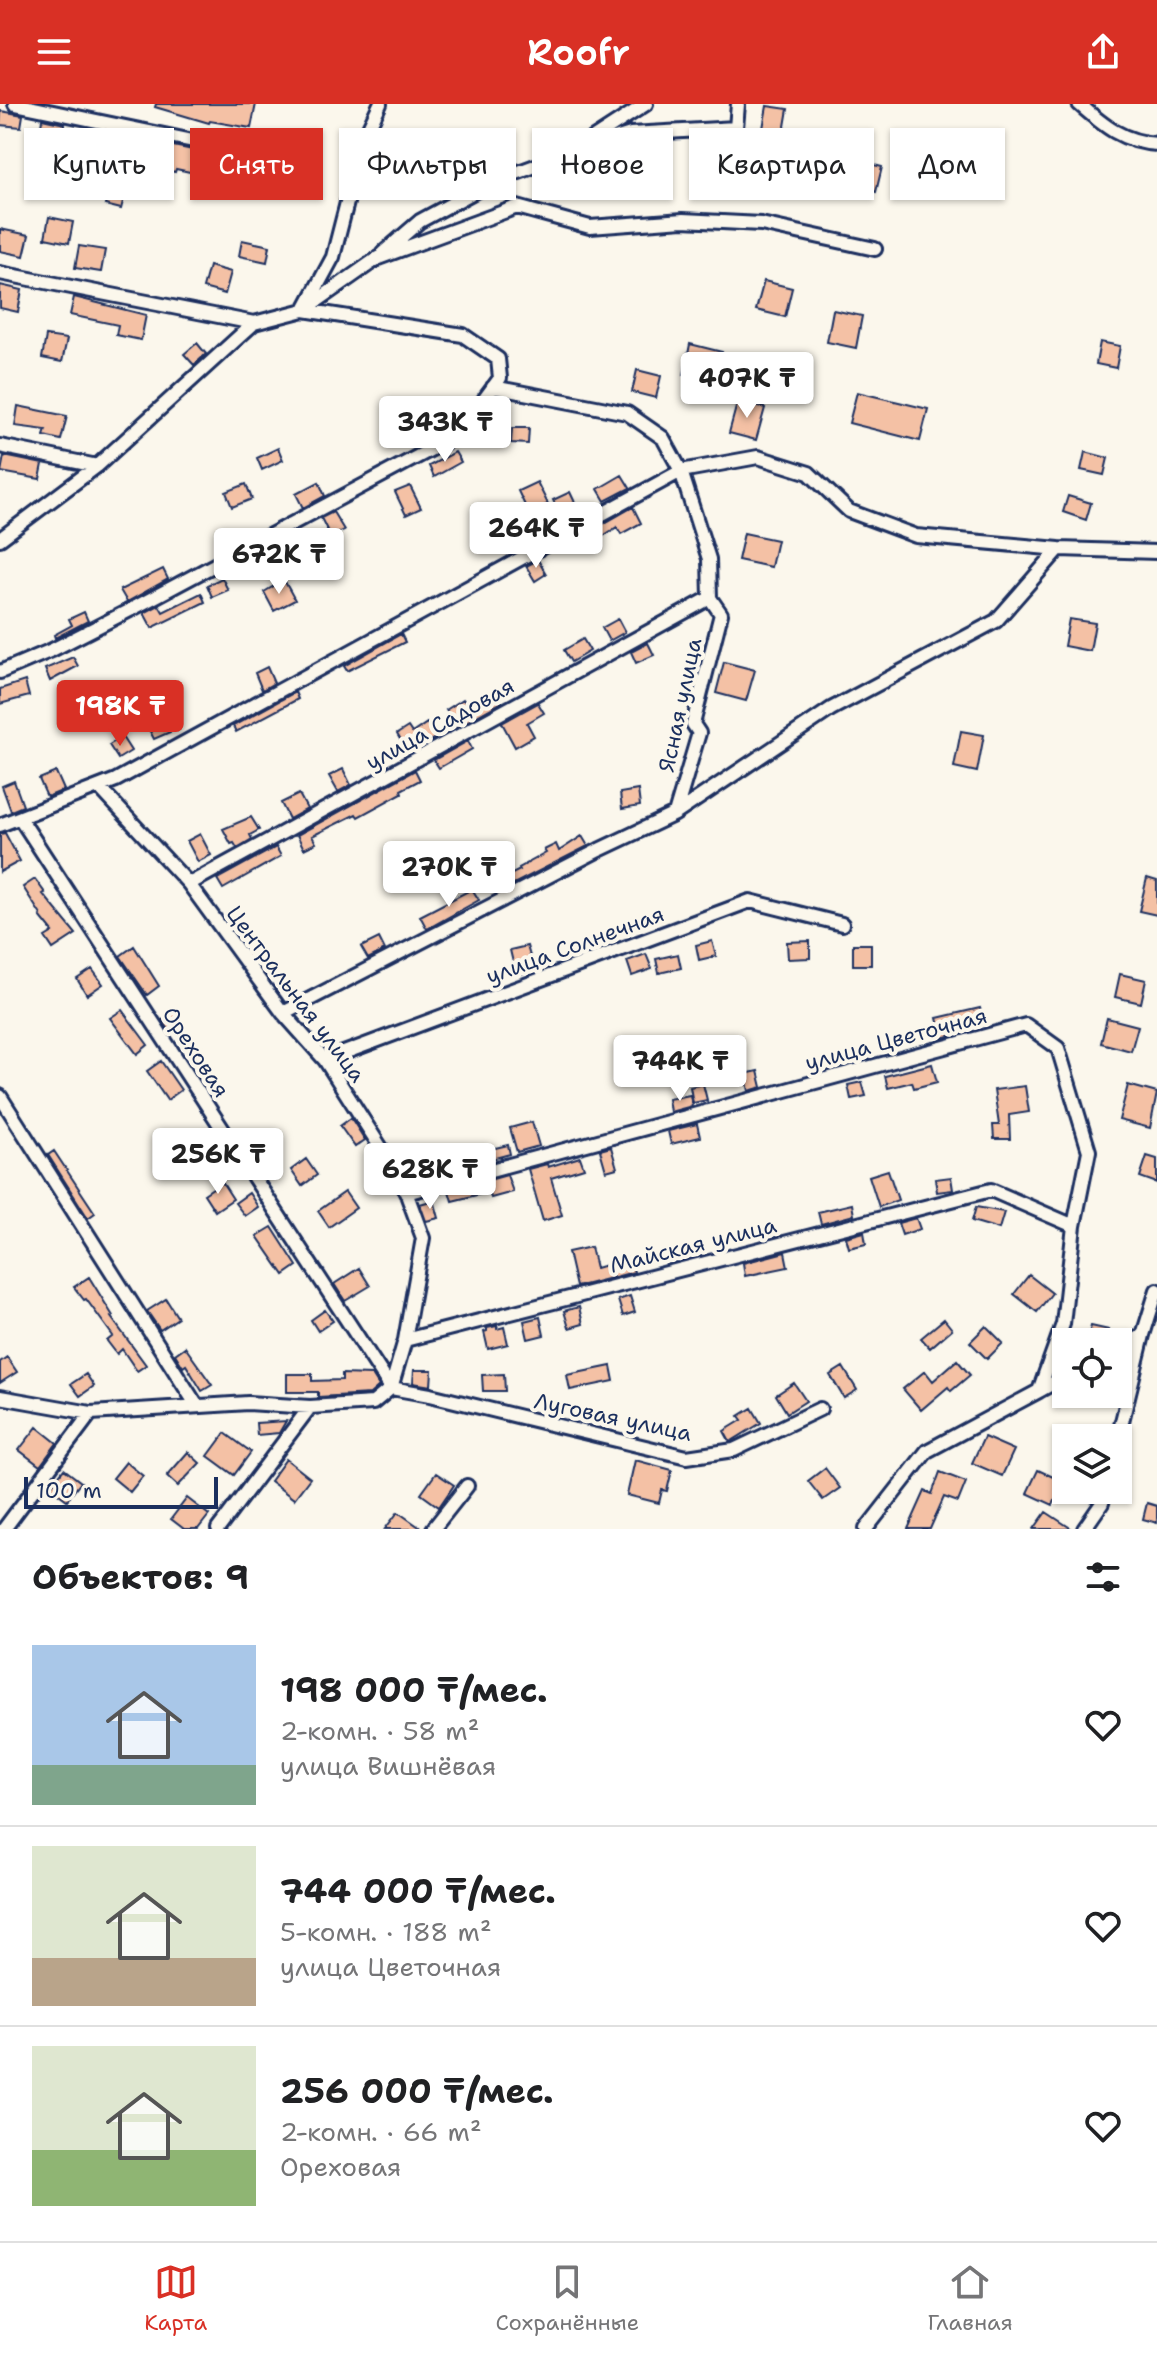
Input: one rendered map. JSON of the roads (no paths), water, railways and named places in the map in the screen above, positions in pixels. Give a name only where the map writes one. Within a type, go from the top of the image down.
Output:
[{"type":"street","points":[[15,104],[190,140]]},
{"type":"street","points":[[304,310],[333,257],[363,140],[380,104]]},
{"type":"street","points":[[610,128],[646,104]]},
{"type":"street","points":[[673,132],[736,128],[738,104]]},
{"type":"street","points":[[1079,104],[1104,126],[1136,143],[1157,144]]},
{"type":"street","points":[[0,273],[254,323],[304,310],[378,258],[420,221],[492,182],[532,167]]},
{"type":"street","points":[[378,258],[517,207],[590,227],[683,220],[761,224],[875,249]]},
{"type":"street","points":[[0,672],[79,636],[458,435],[500,378],[498,359],[463,335],[304,310]]},
{"type":"street","points":[[0,539],[97,466],[254,323]]},
{"type":"street","name":"Ясная улица","points":[[493,387],[627,413],[663,438],[681,471],[709,559],[710,598],[721,614],[693,724],[699,733],[675,814]]},
{"type":"street","points":[[0,446],[97,466]]},
{"type":"street","points":[[0,825],[116,780],[681,471],[758,457],[809,473],[849,511],[916,536],[1059,549],[1157,552]]},
{"type":"street","points":[[283,1013],[675,814],[831,709],[996,621],[1059,549]]},
{"type":"street","name":"улица Садовая","points":[[189,884],[710,598]]},
{"type":"street","name":"Центральная улица","points":[[99,787],[189,884],[283,1013],[325,1060],[402,1181],[423,1238],[405,1340],[391,1388]]},
{"type":"street","name":"Ореховая","points":[[20,818],[391,1388]]},
{"type":"street","name":"улица Солнечная","points":[[325,1060],[750,901],[842,924]]},
{"type":"street","name":"улица Цветочная","points":[[406,1193],[1026,1025],[1058,1048],[1089,1151],[1074,1226]]},
{"type":"street","points":[[0,1096],[197,1406]]},
{"type":"street","name":"Майская улица","points":[[405,1340],[991,1190],[1074,1226]]},
{"type":"street","points":[[1039,1391],[1063,1324],[1074,1226]]},
{"type":"street","points":[[1121,1424],[1157,1290]]},
{"type":"street","points":[[1132,1341],[1143,1335]]},
{"type":"street","points":[[866,1529],[927,1451],[1052,1384]]},
{"type":"street","points":[[0,1397],[91,1413],[248,1403],[310,1407],[373,1403],[391,1388]]},
{"type":"street","name":"Луговая улица","points":[[391,1388],[687,1457],[734,1450],[820,1409]]},
{"type":"street","points":[[218,1529],[310,1407]]},
{"type":"street","points":[[4,1529],[91,1413]]},
{"type":"street","points":[[433,1529],[467,1486]]},
{"type":"street","points":[[1084,1529],[1101,1504]]}]
